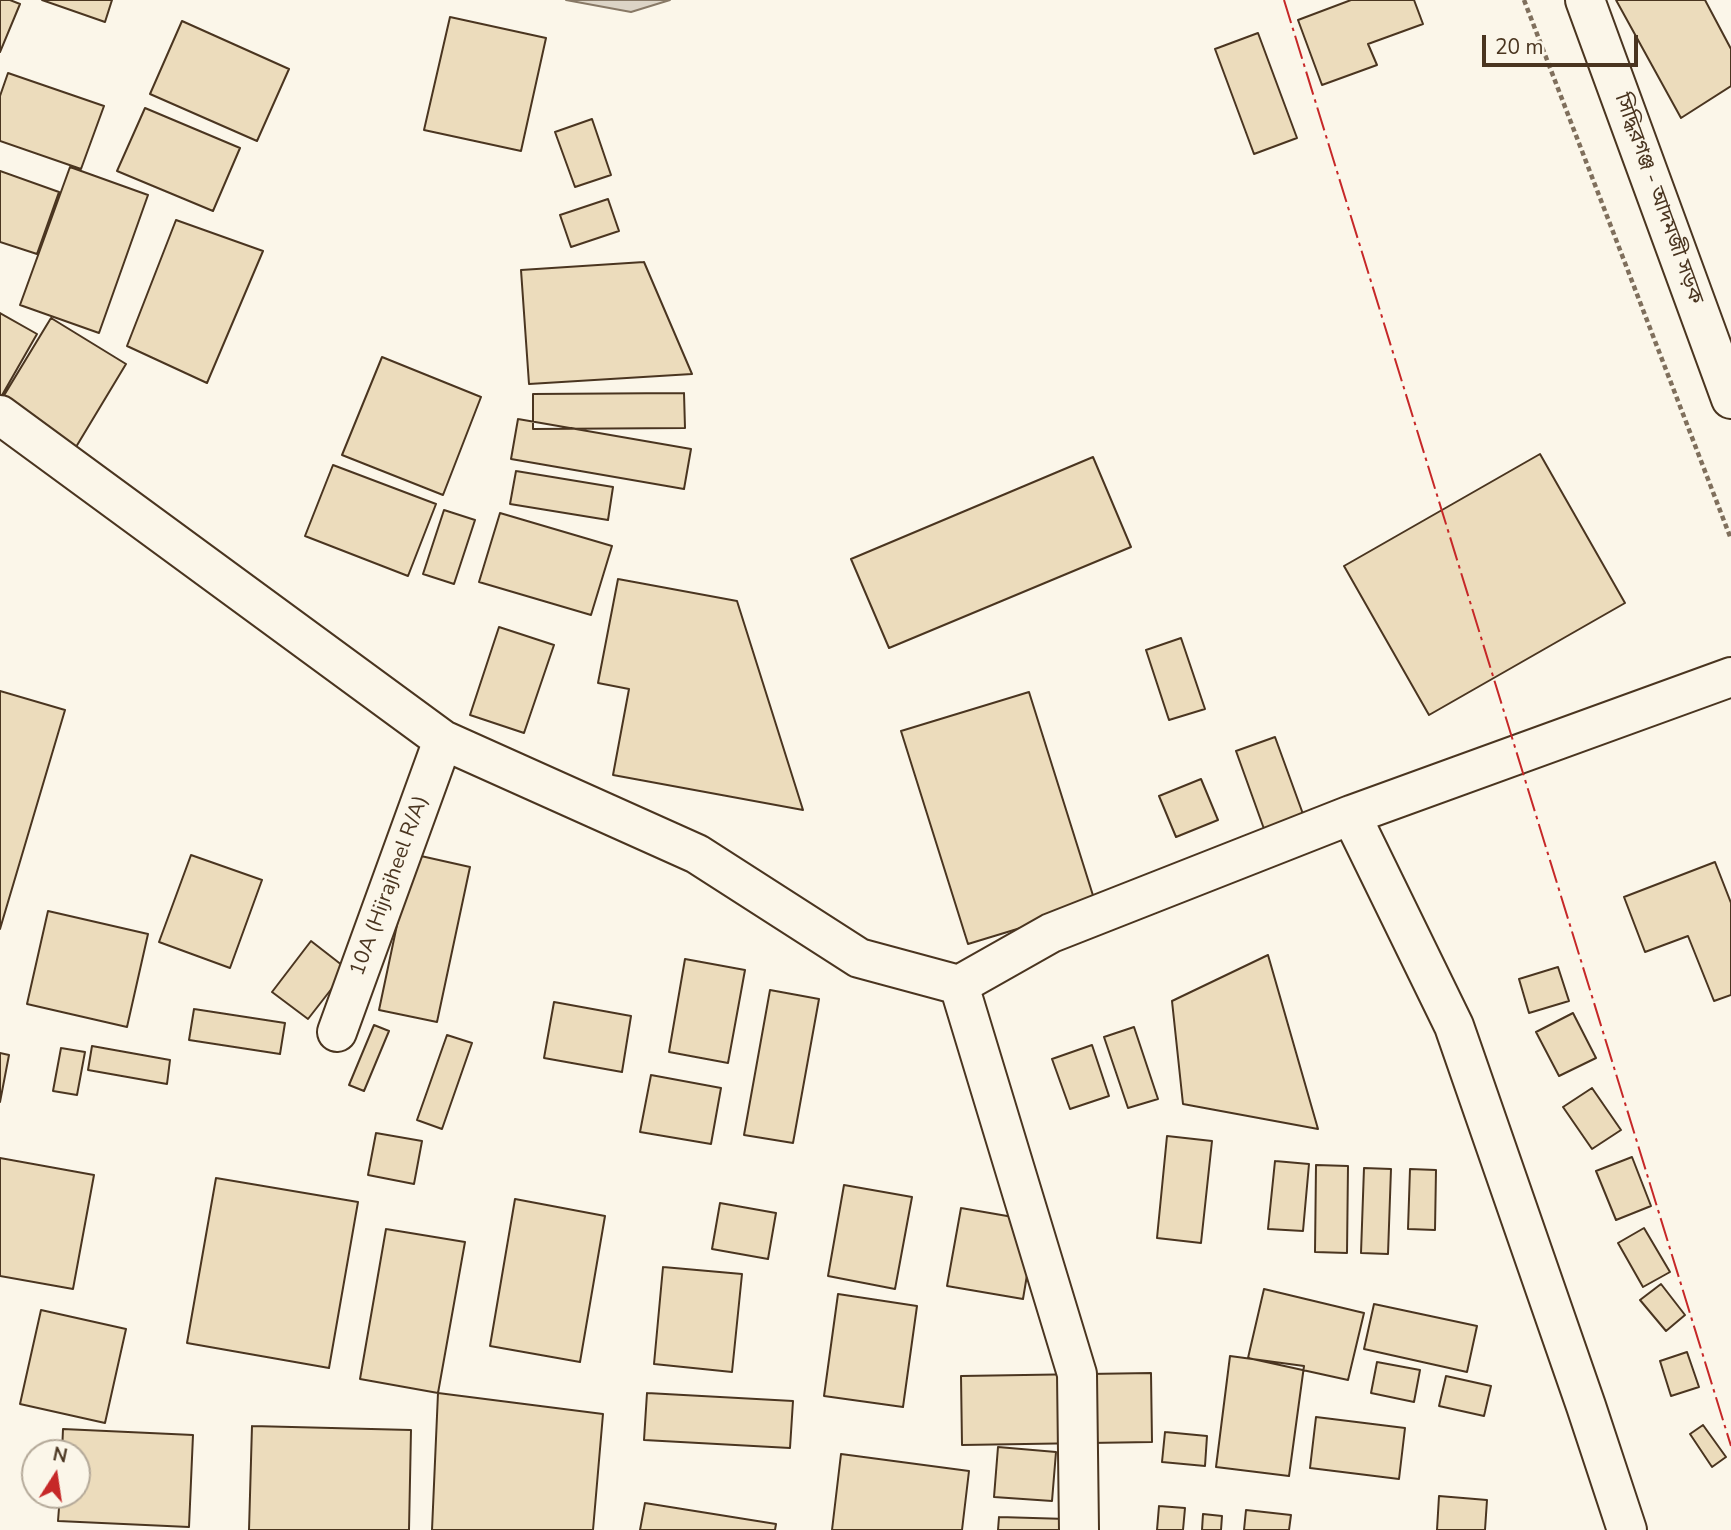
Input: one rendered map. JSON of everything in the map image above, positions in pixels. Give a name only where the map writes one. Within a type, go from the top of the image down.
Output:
[{"type":"street","name":"সিদ্ধিরগঞ্জ - আদমজী সড়ক","points":[[1585,0],[1731,399]]},
{"type":"street","points":[[0,415],[443,740],[697,853],[859,958],[959,985],[1051,933],[1351,815],[1731,677]]},
{"type":"street","name":"10A (Hijrajheel R/A)","points":[[337,1032],[443,740]]},
{"type":"street","points":[[1351,815],[1454,1026],[1627,1530]]},
{"type":"street","points":[[959,985],[1077,1374],[1079,1530]]},
{"type":"path","points":[[1524,0],[1731,539]]},
{"type":"shaded area","points":[[566,0],[670,0],[631,12]]},
{"type":"building","points":[[0,0],[20,4],[0,52]]},
{"type":"building","points":[[42,0],[112,0],[105,22]]},
{"type":"building","points":[[1351,0],[1414,0],[1423,24],[1368,44],[1377,65],[1322,85],[1298,20]]},
{"type":"building","points":[[1616,0],[1705,0],[1731,49],[1731,86],[1681,118]]},
{"type":"building","points":[[450,17],[546,38],[521,151],[424,130]]},
{"type":"building","points":[[182,21],[289,69],[257,141],[150,94]]},
{"type":"building","points":[[1258,33],[1297,138],[1254,154],[1215,49]]},
{"type":"building","points":[[8,73],[104,106],[81,169],[0,141],[0,96]]},
{"type":"building","points":[[145,108],[240,148],[213,211],[117,171]]},
{"type":"building","points":[[592,119],[611,175],[575,187],[555,132]]},
{"type":"building","points":[[70,167],[148,195],[99,333],[20,305]]},
{"type":"building","points":[[0,171],[59,192],[37,254],[0,242]]},
{"type":"building","points":[[608,199],[619,231],[571,247],[560,215]]},
{"type":"building","points":[[176,220],[263,251],[207,383],[127,346]]},
{"type":"building","points":[[644,262],[692,374],[529,384],[521,270]]},
{"type":"building","points":[[0,313],[37,334],[1,397],[0,396]]},
{"type":"building","points":[[51,318],[126,364],[76,447],[0,402]]},
{"type":"building","points":[[382,357],[481,397],[443,495],[342,455]]},
{"type":"building","points":[[684,393],[685,428],[533,429],[533,394]]},
{"type":"building","points":[[518,419],[691,449],[684,489],[511,459]]},
{"type":"building","points":[[1540,454],[1625,603],[1429,715],[1344,566]]},
{"type":"building","points":[[1093,457],[1131,547],[889,648],[851,559]]},
{"type":"building","points":[[333,465],[436,504],[408,576],[305,536]]},
{"type":"building","points":[[516,471],[613,487],[608,520],[510,504]]},
{"type":"building","points":[[444,510],[475,520],[454,584],[423,574]]},
{"type":"building","points":[[500,513],[612,546],[591,615],[479,582]]},
{"type":"building","points":[[618,579],[737,601],[803,810],[613,775],[629,689],[598,683]]},
{"type":"building","points":[[499,627],[554,645],[524,733],[470,715]]},
{"type":"building","points":[[1181,638],[1205,709],[1169,720],[1146,650]]},
{"type":"building","points":[[0,691],[65,710],[0,929]]},
{"type":"building","points":[[1029,692],[1096,905],[968,944],[901,731]]},
{"type":"building","points":[[1275,737],[1307,825],[1268,840],[1236,751]]},
{"type":"building","points":[[1201,779],[1218,820],[1176,837],[1159,796]]},
{"type":"building","points":[[412,854],[470,867],[437,1022],[379,1010]]},
{"type":"building","points":[[191,855],[262,880],[230,968],[159,942]]},
{"type":"building","points":[[1715,862],[1731,903],[1731,995],[1714,1001],[1688,936],[1645,952],[1624,897]]},
{"type":"building","points":[[48,911],[148,934],[127,1027],[27,1004]]},
{"type":"building","points":[[311,941],[347,969],[308,1019],[272,992]]},
{"type":"building","points":[[1268,955],[1318,1129],[1183,1104],[1172,1001]]},
{"type":"building","points":[[685,959],[745,970],[728,1063],[669,1052]]},
{"type":"building","points":[[1558,967],[1569,1001],[1529,1013],[1519,979]]},
{"type":"building","points":[[770,990],[819,999],[793,1143],[744,1135]]},
{"type":"building","points":[[554,1002],[631,1016],[622,1072],[544,1058]]},
{"type":"building","points":[[194,1009],[285,1023],[280,1054],[189,1040]]},
{"type":"building","points":[[1573,1013],[1596,1058],[1559,1076],[1536,1032]]},
{"type":"building","points":[[374,1025],[389,1031],[364,1091],[349,1085]]},
{"type":"building","points":[[1134,1027],[1158,1099],[1128,1108],[1104,1037]]},
{"type":"building","points":[[447,1035],[472,1043],[442,1129],[417,1120]]},
{"type":"building","points":[[1092,1045],[1109,1096],[1070,1109],[1052,1059]]},
{"type":"building","points":[[92,1046],[170,1060],[167,1084],[88,1070]]},
{"type":"building","points":[[61,1048],[85,1052],[77,1095],[53,1091]]},
{"type":"building","points":[[0,1053],[9,1055],[0,1102]]},
{"type":"building","points":[[651,1075],[721,1088],[711,1144],[640,1132]]},
{"type":"building","points":[[1592,1088],[1621,1130],[1592,1149],[1563,1107]]},
{"type":"building","points":[[376,1133],[422,1141],[414,1184],[368,1175]]},
{"type":"building","points":[[1167,1136],[1212,1141],[1201,1243],[1157,1238]]},
{"type":"building","points":[[1632,1157],[1651,1206],[1616,1220],[1596,1171]]},
{"type":"building","points":[[0,1158],[94,1175],[73,1289],[0,1276]]},
{"type":"building","points":[[1275,1161],[1309,1164],[1303,1231],[1268,1229]]},
{"type":"building","points":[[1316,1165],[1348,1166],[1347,1253],[1315,1252]]},
{"type":"building","points":[[1364,1168],[1391,1169],[1388,1254],[1361,1253]]},
{"type":"building","points":[[1410,1169],[1436,1170],[1435,1230],[1408,1229]]},
{"type":"building","points":[[216,1178],[358,1202],[329,1368],[187,1343]]},
{"type":"building","points":[[844,1185],[912,1197],[895,1289],[828,1276]]},
{"type":"building","points":[[515,1199],[605,1216],[580,1362],[490,1346]]},
{"type":"building","points":[[720,1203],[776,1213],[768,1259],[712,1249]]},
{"type":"building","points":[[961,1208],[1036,1221],[1023,1299],[947,1286]]},
{"type":"building","points":[[1644,1228],[1670,1272],[1643,1287],[1618,1243]]},
{"type":"building","points":[[386,1229],[465,1242],[438,1393],[360,1379]]},
{"type":"building","points":[[663,1267],[742,1274],[732,1372],[654,1364]]},
{"type":"building","points":[[1661,1284],[1685,1315],[1666,1331],[1640,1300]]},
{"type":"building","points":[[1264,1289],[1364,1313],[1348,1380],[1248,1358]]},
{"type":"building","points":[[838,1294],[917,1306],[903,1407],[824,1396]]},
{"type":"building","points":[[1374,1304],[1477,1326],[1467,1372],[1364,1349]]},
{"type":"building","points":[[41,1310],[126,1329],[105,1423],[20,1404]]},
{"type":"building","points":[[1687,1352],[1699,1387],[1671,1396],[1660,1361]]},
{"type":"building","points":[[1230,1356],[1304,1366],[1289,1476],[1216,1467]]},
{"type":"building","points":[[1377,1362],[1420,1370],[1414,1402],[1371,1393]]},
{"type":"building","points":[[1151,1373],[1152,1442],[962,1445],[961,1376]]},
{"type":"building","points":[[1446,1376],[1491,1386],[1484,1416],[1439,1406]]},
{"type":"building","points":[[438,1393],[603,1414],[593,1530],[432,1530]]},
{"type":"building","points":[[647,1393],[793,1401],[790,1448],[644,1440]]},
{"type":"building","points":[[1316,1417],[1405,1428],[1399,1479],[1310,1468]]},
{"type":"building","points":[[1703,1425],[1726,1457],[1712,1467],[1690,1434]]},
{"type":"building","points":[[252,1426],[411,1430],[409,1530],[249,1530]]},
{"type":"building","points":[[63,1429],[193,1435],[189,1527],[58,1521],[59,1509],[91,1509],[91,1439],[63,1439]]},
{"type":"building","points":[[1165,1432],[1207,1436],[1205,1466],[1162,1462]]},
{"type":"building","points":[[998,1447],[1056,1452],[1052,1501],[994,1497]]},
{"type":"building","points":[[841,1454],[969,1471],[962,1530],[832,1530]]},
{"type":"building","points":[[1439,1496],[1487,1500],[1485,1530],[1437,1530]]},
{"type":"building","points":[[645,1503],[776,1524],[775,1530],[640,1530]]},
{"type":"building","points":[[1159,1506],[1185,1508],[1183,1530],[1157,1530]]},
{"type":"building","points":[[1246,1510],[1291,1515],[1289,1530],[1244,1530]]},
{"type":"building","points":[[1203,1514],[1222,1516],[1221,1530],[1202,1530]]},
{"type":"building","points":[[999,1517],[1067,1519],[1066,1530],[998,1530]]},
{"type":"power","points":[[1284,0],[1731,1446]]}]
